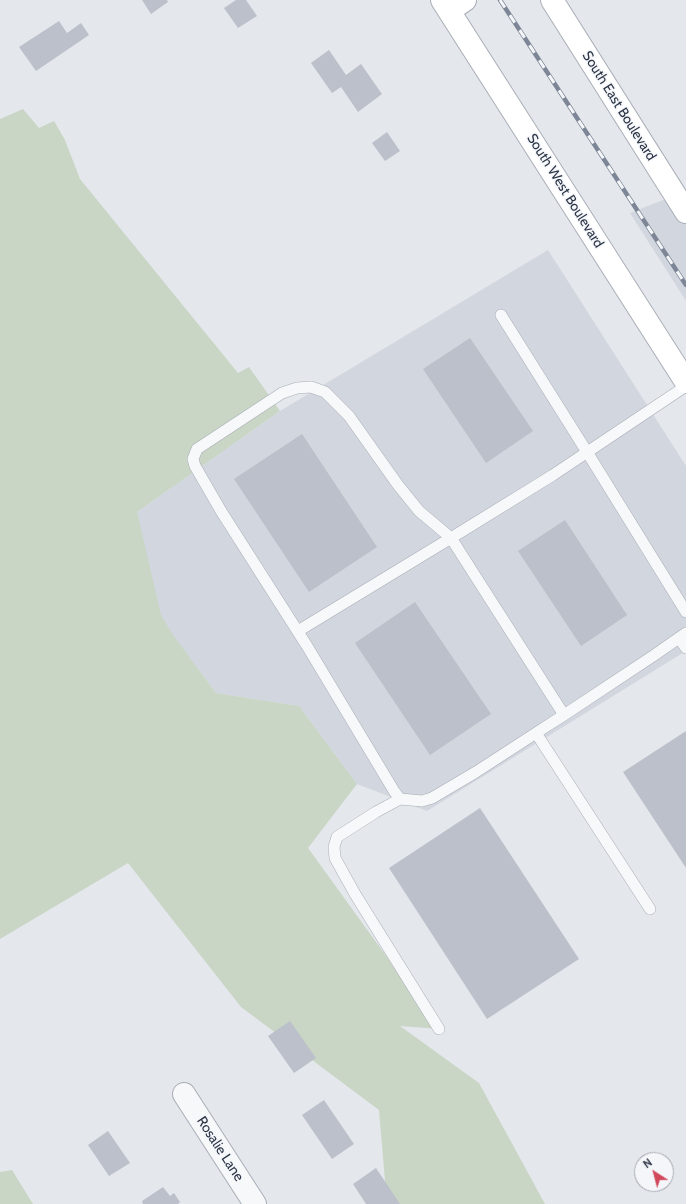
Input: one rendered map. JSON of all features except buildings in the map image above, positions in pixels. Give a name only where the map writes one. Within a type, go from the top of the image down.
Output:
[{"type":"main road","name":"South East Boulevard","points":[[552,0],[686,212]]},
{"type":"main road","name":"South West Boulevard","points":[[452,4],[686,382]]},
{"type":"street","name":"Rosalie Lane","points":[[184,1094],[255,1204]]},
{"type":"lane","points":[[501,315],[686,612]]},
{"type":"lane","points":[[298,631],[451,538],[587,452],[686,386]]},
{"type":"lane","points":[[400,799],[298,631],[221,511],[195,466],[193,458],[198,449],[282,393],[297,388],[311,387],[325,392],[349,416],[398,485],[419,511],[451,538],[564,715]]},
{"type":"lane","points":[[439,1029],[354,894],[335,858],[334,847],[337,837],[376,812],[400,799],[422,801],[432,798],[476,772],[564,715],[682,636],[686,648]]},
{"type":"lane","points":[[536,733],[650,909]]},
{"type":"shaded area","points":[[686,191],[686,301],[630,213]]},
{"type":"shaded area","points":[[548,250],[686,466],[686,651],[427,811],[357,784],[299,706],[216,693],[100,538],[280,411]]},
{"type":"green space","points":[[23,109],[39,128],[54,121],[65,140],[80,179],[238,373],[249,367],[280,411],[137,512],[161,615],[173,635],[216,693],[299,706],[357,784],[308,848],[439,1029],[400,1026],[479,1083],[545,1204],[387,1204],[379,1110],[241,1007],[128,863],[0,939],[0,119]]},
{"type":"green space","points":[[12,1170],[33,1204],[0,1204],[0,1172]]},
{"type":"railway","points":[[500,0],[686,285]]}]
